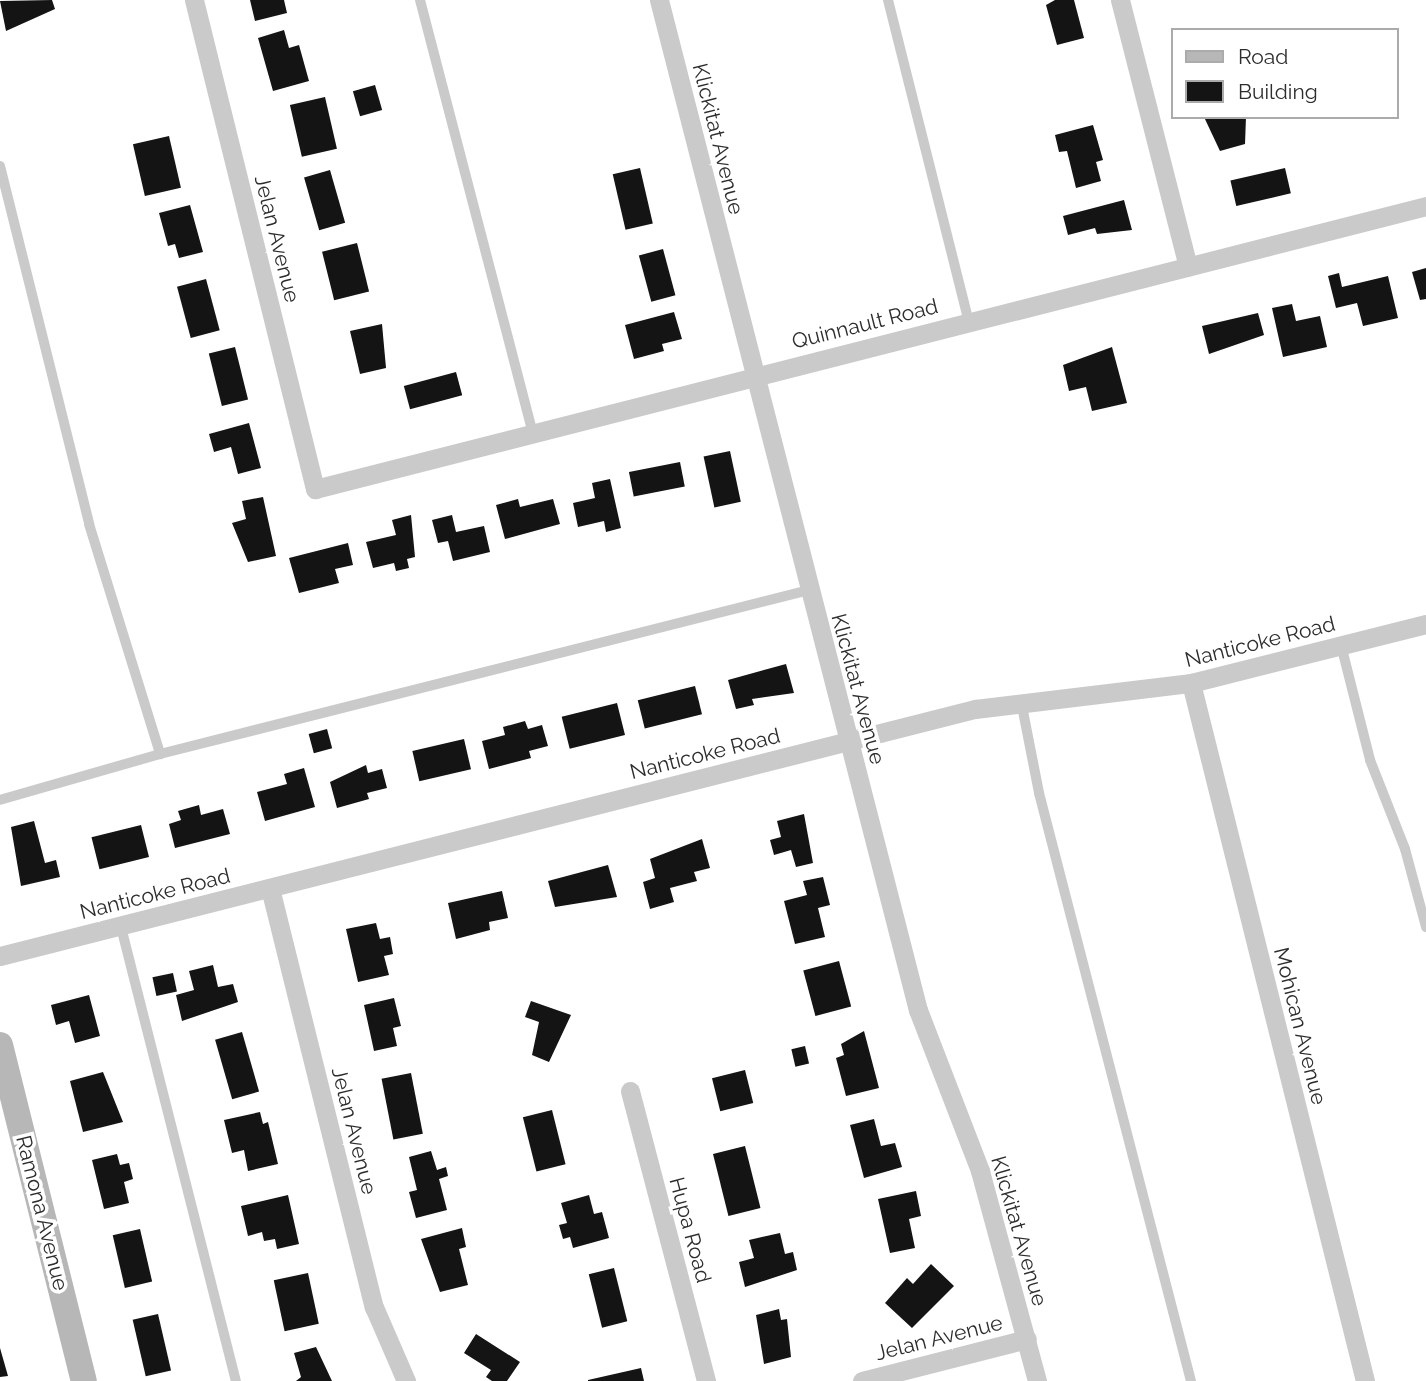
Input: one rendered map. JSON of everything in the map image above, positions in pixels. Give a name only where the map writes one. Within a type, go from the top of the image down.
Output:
[{"type":"street","name":"Jelan Avenue","points":[[194,0],[316,489]]},
{"type":"street","name":"Klickitat Avenue","points":[[659,0],[918,1010],[981,1171],[1037,1381]]},
{"type":"street","points":[[1120,0],[1188,266]]},
{"type":"street","name":"Quinnault Road","points":[[316,489],[1426,206]]},
{"type":"street","name":"Nanticoke Road","points":[[0,956],[848,741],[1020,701],[1191,683],[1426,624]]},
{"type":"street","name":"Mohican Avenue","points":[[1191,683],[1365,1381]]},
{"type":"street","name":"Jelan Avenue","points":[[270,888],[374,1307],[405,1381]]},
{"type":"street","name":"Ramona Avenue","points":[[0,1045],[84,1381]]},
{"type":"street","name":"Hupa Road","points":[[630,1091],[706,1381]]},
{"type":"street","name":"Jelan Avenue","points":[[862,1381],[1027,1339]]},
{"type":"lane","points":[[421,0],[533,434]]},
{"type":"lane","points":[[888,0],[969,322]]},
{"type":"lane","points":[[0,166],[89,524],[160,754]]},
{"type":"lane","points":[[0,800],[160,754],[809,590]]},
{"type":"lane","points":[[1341,645],[1370,760],[1405,849],[1426,927]]},
{"type":"lane","points":[[1020,701],[1042,805],[1191,1381]]},
{"type":"lane","points":[[121,927],[236,1381]]},
{"type":"building","points":[[52,0],[55,9],[6,31],[0,1]]},
{"type":"building","points":[[250,0],[284,0],[287,13],[255,21]]},
{"type":"building","points":[[1055,0],[1074,0],[1084,38],[1057,45],[1046,5]]},
{"type":"building","points":[[284,30],[289,48],[299,45],[309,81],[273,91],[258,38]]},
{"type":"building","points":[[375,85],[382,110],[360,116],[353,91]]},
{"type":"building","points":[[325,97],[337,149],[302,157],[290,105]]},
{"type":"building","points":[[1205,119],[1246,119],[1245,144],[1220,151]]},
{"type":"building","points":[[1093,125],[1103,160],[1096,162],[1101,181],[1076,188],[1067,151],[1059,152],[1055,135]]},
{"type":"building","points":[[169,136],[181,188],[145,196],[133,144]]},
{"type":"building","points":[[640,168],[653,224],[626,230],[613,174]]},
{"type":"building","points":[[1285,168],[1291,193],[1236,206],[1230,181]]},
{"type":"building","points":[[330,170],[345,223],[319,230],[304,177]]},
{"type":"building","points":[[1124,200],[1132,230],[1097,234],[1095,228],[1068,235],[1063,216]]},
{"type":"building","points":[[190,205],[203,252],[179,258],[175,244],[168,246],[159,213]]},
{"type":"building","points":[[357,243],[369,292],[334,300],[322,252]]},
{"type":"building","points":[[663,249],[675,295],[651,302],[639,255]]},
{"type":"building","points":[[1426,268],[1426,299],[1420,300],[1412,272]]},
{"type":"building","points":[[1339,273],[1342,287],[1388,276],[1398,318],[1363,326],[1357,303],[1336,308],[1328,276]]},
{"type":"building","points":[[206,279],[220,330],[191,338],[177,287]]},
{"type":"building","points":[[1292,304],[1296,321],[1320,316],[1327,347],[1283,357],[1272,308]]},
{"type":"building","points":[[674,312],[682,339],[662,344],[664,351],[634,359],[625,325]]},
{"type":"building","points":[[1258,313],[1264,335],[1209,354],[1202,326]]},
{"type":"building","points":[[382,324],[386,368],[360,374],[350,331]]},
{"type":"building","points":[[235,347],[248,399],[222,406],[209,354]]},
{"type":"building","points":[[1112,347],[1127,403],[1092,411],[1086,387],[1069,391],[1063,365]]},
{"type":"building","points":[[456,372],[462,395],[410,409],[404,386]]},
{"type":"building","points":[[249,423],[261,468],[238,474],[231,447],[214,452],[209,434]]},
{"type":"building","points":[[730,451],[741,502],[714,507],[704,457]]},
{"type":"building","points":[[680,462],[685,487],[634,496],[629,472]]},
{"type":"building","points":[[610,479],[621,528],[606,532],[604,521],[578,527],[573,503],[595,498],[592,483]]},
{"type":"building","points":[[263,497],[276,556],[248,562],[232,523],[246,519],[242,501]]},
{"type":"building","points":[[518,499],[520,507],[553,499],[560,524],[505,539],[496,505]]},
{"type":"building","points":[[411,515],[415,557],[407,559],[409,568],[396,571],[394,563],[373,568],[366,542],[396,535],[392,520]]},
{"type":"building","points":[[452,515],[456,532],[484,526],[490,552],[453,561],[448,541],[438,543],[432,520]]},
{"type":"building","points":[[348,543],[353,565],[335,569],[339,583],[299,593],[289,558]]},
{"type":"building","points":[[786,664],[794,693],[752,699],[754,705],[736,709],[728,680]]},
{"type":"building","points":[[695,686],[702,714],[645,728],[638,700]]},
{"type":"building","points":[[617,703],[625,735],[570,749],[562,717]]},
{"type":"building","points":[[525,721],[528,729],[542,725],[548,746],[529,751],[531,758],[489,769],[482,741],[505,735],[503,727]]},
{"type":"building","points":[[327,729],[332,748],[314,753],[309,734]]},
{"type":"building","points":[[464,739],[471,769],[419,781],[412,751]]},
{"type":"building","points":[[366,765],[368,773],[382,769],[387,788],[367,793],[369,799],[337,808],[330,782]]},
{"type":"building","points":[[304,768],[315,807],[265,821],[257,792],[287,784],[284,774]]},
{"type":"building","points":[[199,805],[201,815],[223,809],[230,834],[175,848],[169,824],[181,820],[178,811]]},
{"type":"building","points":[[804,814],[813,863],[796,867],[791,850],[774,855],[770,840],[781,837],[777,821]]},
{"type":"building","points":[[34,821],[45,863],[56,860],[60,877],[21,886],[11,827]]},
{"type":"building","points":[[141,825],[149,857],[99,869],[92,837]]},
{"type":"building","points":[[702,839],[710,868],[694,872],[697,881],[670,888],[674,902],[650,909],[643,882],[655,878],[650,859]]},
{"type":"building","points":[[608,865],[617,897],[555,907],[548,881]]},
{"type":"building","points":[[823,877],[830,905],[818,908],[825,937],[795,944],[784,901],[807,895],[803,881]]},
{"type":"building","points":[[502,891],[508,918],[489,922],[490,930],[456,939],[448,903]]},
{"type":"building","points":[[376,923],[380,939],[390,937],[393,954],[384,956],[389,975],[358,982],[346,929]]},
{"type":"building","points":[[839,961],[851,1006],[815,1016],[803,971]]},
{"type":"building","points":[[213,965],[218,987],[233,984],[238,1002],[182,1021],[176,995],[194,990],[189,971]]},
{"type":"building","points":[[173,973],[177,992],[156,996],[152,977]]},
{"type":"building","points":[[89,995],[100,1036],[75,1043],[69,1021],[56,1025],[51,1005]]},
{"type":"building","points":[[394,998],[401,1026],[393,1028],[397,1046],[374,1051],[364,1005]]},
{"type":"building","points":[[531,1001],[571,1015],[549,1062],[532,1055],[539,1022],[525,1017]]},
{"type":"building","points":[[864,1031],[879,1088],[846,1096],[836,1058],[844,1055],[841,1044]]},
{"type":"building","points":[[242,1032],[259,1092],[232,1099],[215,1040]]},
{"type":"building","points":[[805,1046],[809,1064],[795,1067],[791,1049]]},
{"type":"building","points":[[745,1070],[753,1103],[720,1111],[712,1078]]},
{"type":"building","points":[[103,1072],[123,1122],[83,1132],[70,1081]]},
{"type":"building","points":[[411,1073],[423,1134],[393,1140],[382,1079]]},
{"type":"building","points":[[552,1110],[566,1164],[536,1172],[523,1117]]},
{"type":"building","points":[[260,1112],[263,1124],[268,1122],[278,1164],[248,1171],[244,1150],[232,1153],[224,1120]]},
{"type":"building","points":[[874,1119],[881,1146],[895,1143],[902,1167],[864,1178],[850,1125]]},
{"type":"building","points":[[745,1146],[760,1208],[728,1216],[713,1154]]},
{"type":"building","points":[[431,1151],[437,1170],[446,1167],[448,1176],[439,1179],[447,1210],[416,1218],[409,1192],[417,1190],[409,1157]]},
{"type":"building","points":[[117,1154],[120,1165],[129,1163],[133,1179],[124,1182],[129,1203],[104,1209],[92,1160]]},
{"type":"building","points":[[916,1191],[921,1216],[909,1219],[915,1248],[890,1253],[878,1199]]},
{"type":"building","points":[[288,1195],[299,1244],[277,1249],[275,1239],[264,1241],[262,1232],[248,1236],[241,1206]]},
{"type":"building","points":[[589,1195],[594,1214],[602,1212],[609,1238],[573,1248],[570,1237],[563,1239],[559,1225],[567,1223],[561,1203]]},
{"type":"building","points":[[462,1228],[466,1247],[459,1249],[468,1285],[440,1292],[421,1239]]},
{"type":"building","points":[[140,1229],[152,1282],[125,1288],[113,1235]]},
{"type":"building","points":[[780,1233],[785,1254],[793,1252],[797,1270],[745,1287],[739,1262],[754,1258],[749,1240]]},
{"type":"building","points":[[931,1264],[954,1286],[912,1328],[885,1303],[907,1278],[913,1284]]},
{"type":"building","points":[[614,1268],[627,1321],[602,1328],[589,1274]]},
{"type":"building","points":[[308,1273],[319,1324],[285,1331],[274,1280]]},
{"type":"building","points":[[779,1309],[781,1320],[787,1319],[791,1357],[764,1364],[756,1315]]},
{"type":"building","points":[[158,1314],[171,1371],[146,1376],[133,1320]]},
{"type":"building","points":[[476,1334],[520,1362],[507,1381],[492,1381],[486,1377],[491,1370],[464,1353]]},
{"type":"building","points":[[316,1347],[332,1381],[296,1381],[301,1377],[294,1353]]},
{"type":"building","points":[[0,1348],[8,1376],[0,1377]]},
{"type":"building","points":[[641,1368],[644,1381],[588,1381],[588,1380]]}]
